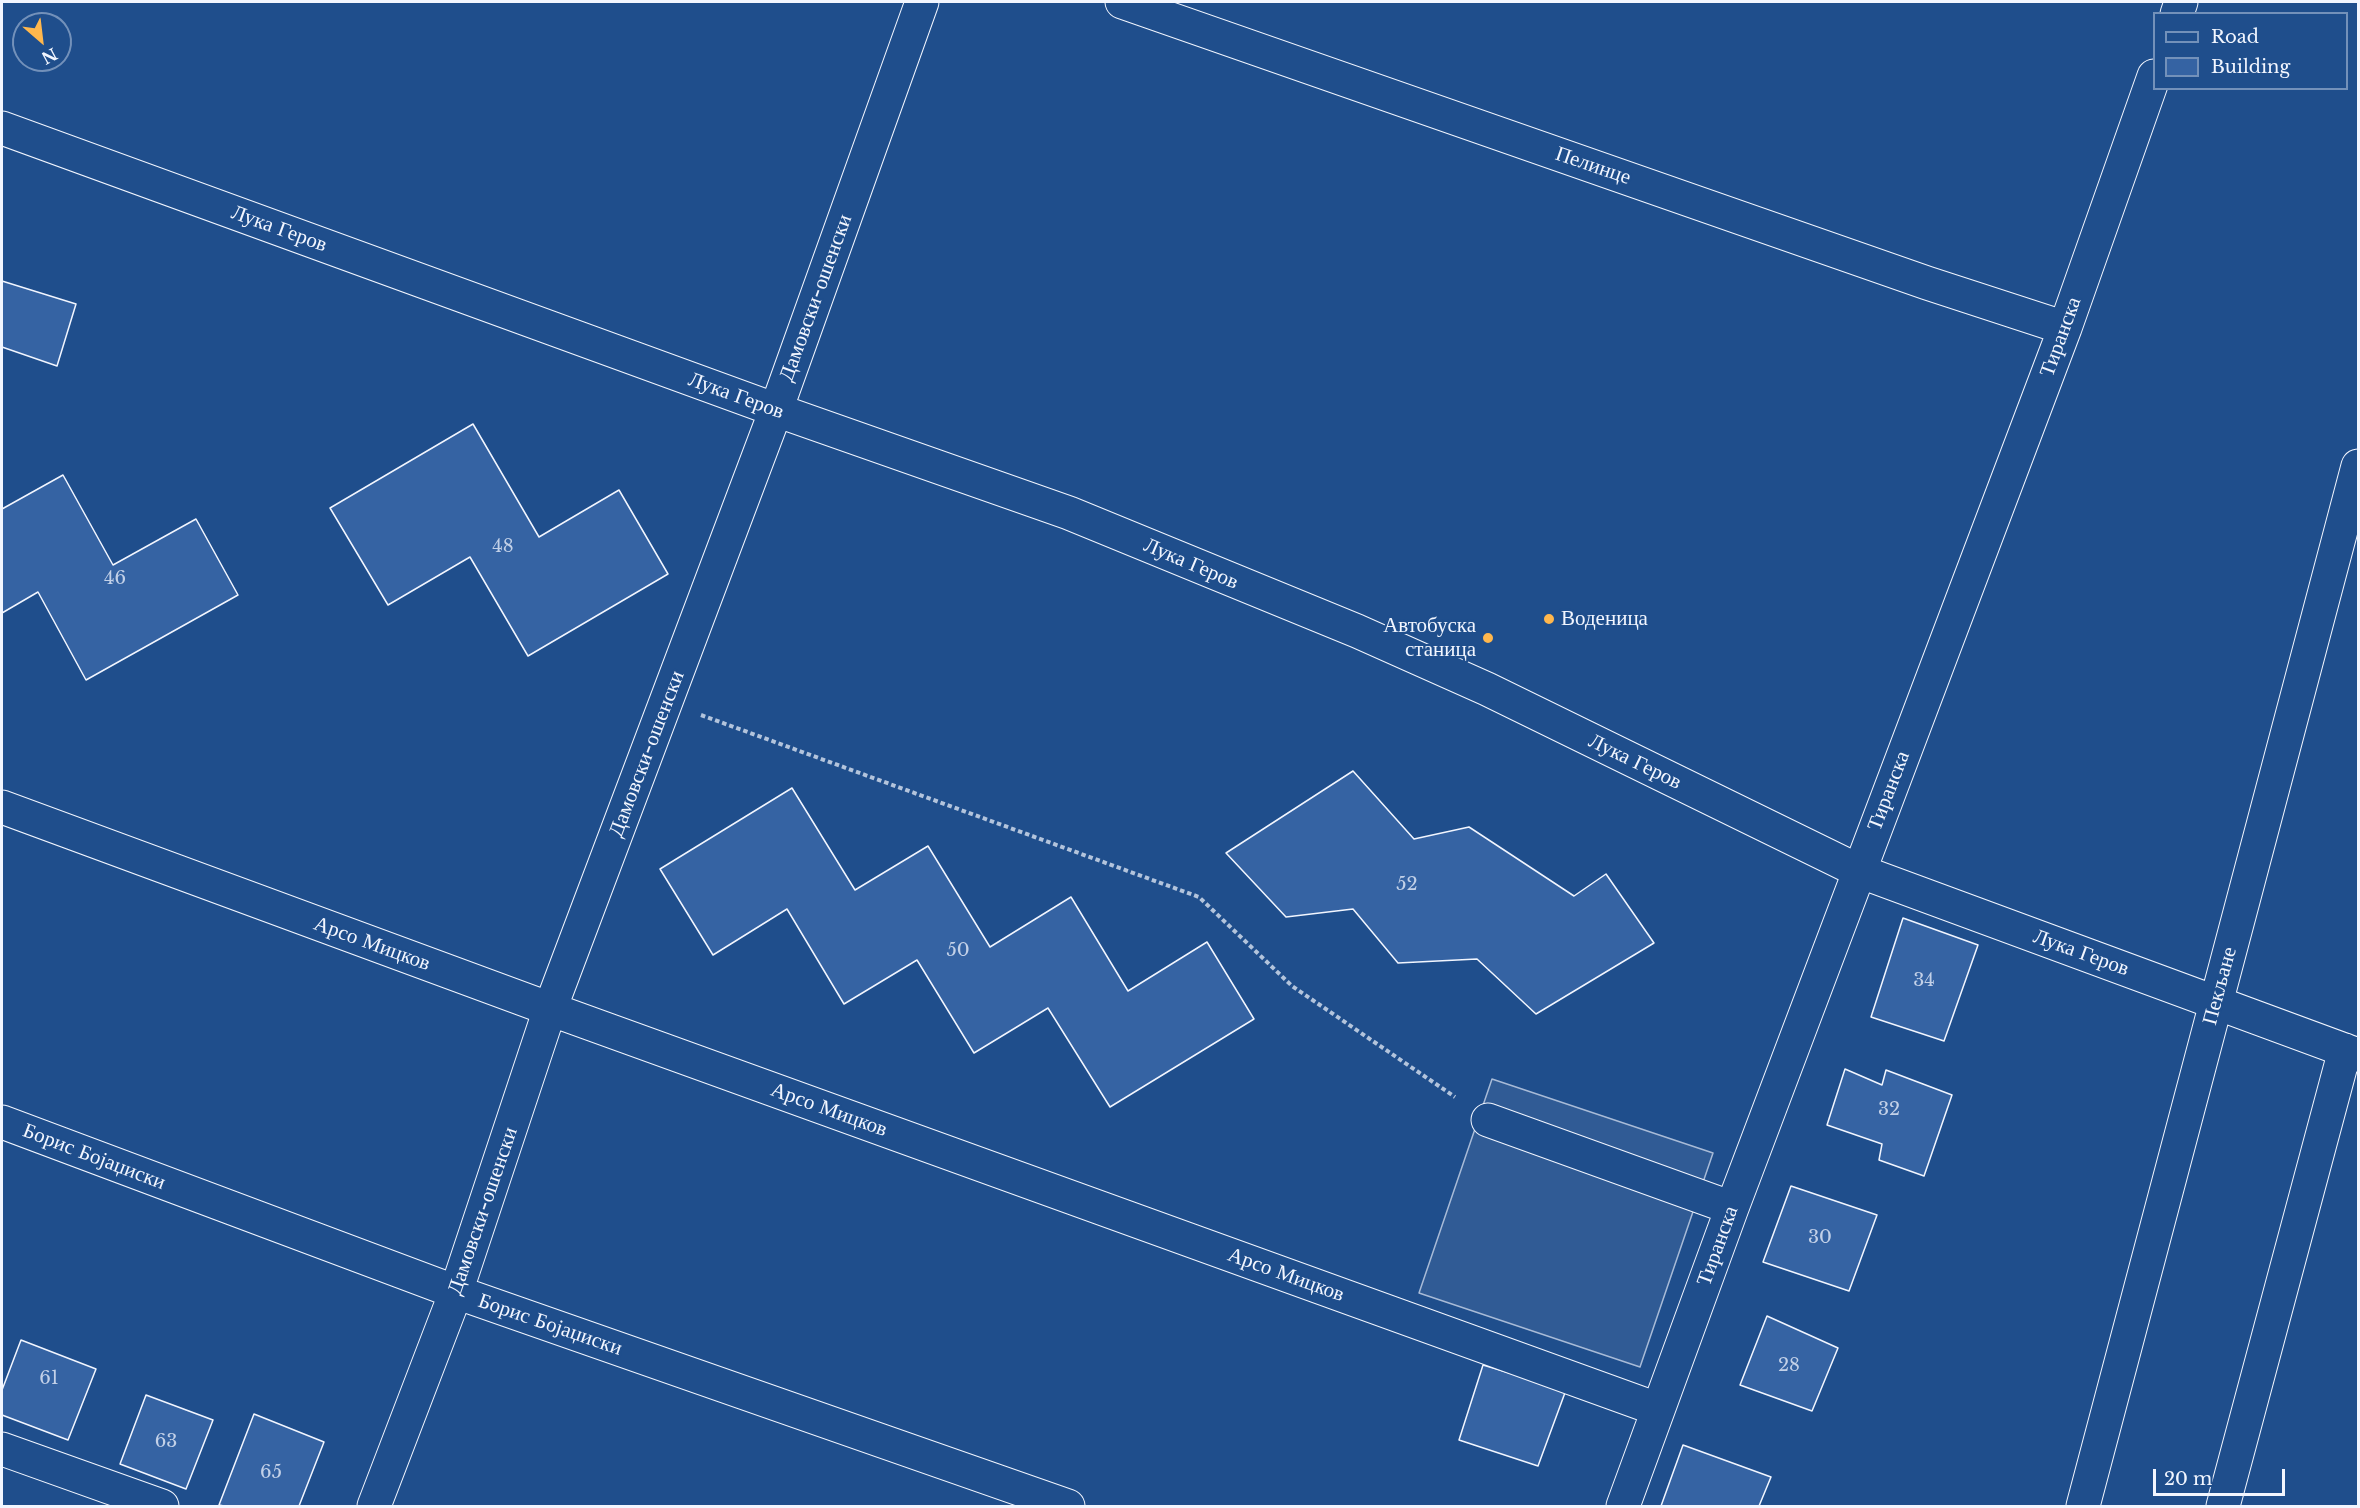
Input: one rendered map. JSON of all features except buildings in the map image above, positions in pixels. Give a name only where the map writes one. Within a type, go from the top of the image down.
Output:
[{"type":"street","name":"Дамовски-ошенски","points":[[374,1506],[456,1292],[550,1009],[776,410],[922,2]]},
{"type":"street","name":"Пелинце","points":[[1122,2],[1927,283],[2065,328]]},
{"type":"street","name":"Тиранска","points":[[1623,1506],[1732,1208],[2065,328],[2153,79]]},
{"type":"street","name":"Лука Геров","points":[[2,128],[776,410],[1069,513],[1357,631],[1487,689],[1859,871],[2352,1053]]},
{"type":"street","name":"Пекљане","points":[[2083,1506],[2358,466]]},
{"type":"street","name":"Арсо Мицков","points":[[2,807],[550,1009],[1657,1409]]},
{"type":"street","points":[[2223,1506],[2352,1053]]},
{"type":"street","points":[[1488,1120],[1732,1208]]},
{"type":"street","name":"Борис Бојаџиски","points":[[2,1122],[456,1292],[1068,1506]]},
{"type":"street","points":[[2,1449],[162,1506]]},
{"type":"path","points":[[666,702],[1199,897],[1292,986],[1488,1120]]},
{"type":"shaded area","points":[[1492,1079],[1713,1153],[1640,1367],[1419,1293]]},
{"type":"place","name":"Воденица","points":[[1549,619]]},
{"type":"place","name":"Автобуска станица","points":[[1488,638]]}]
